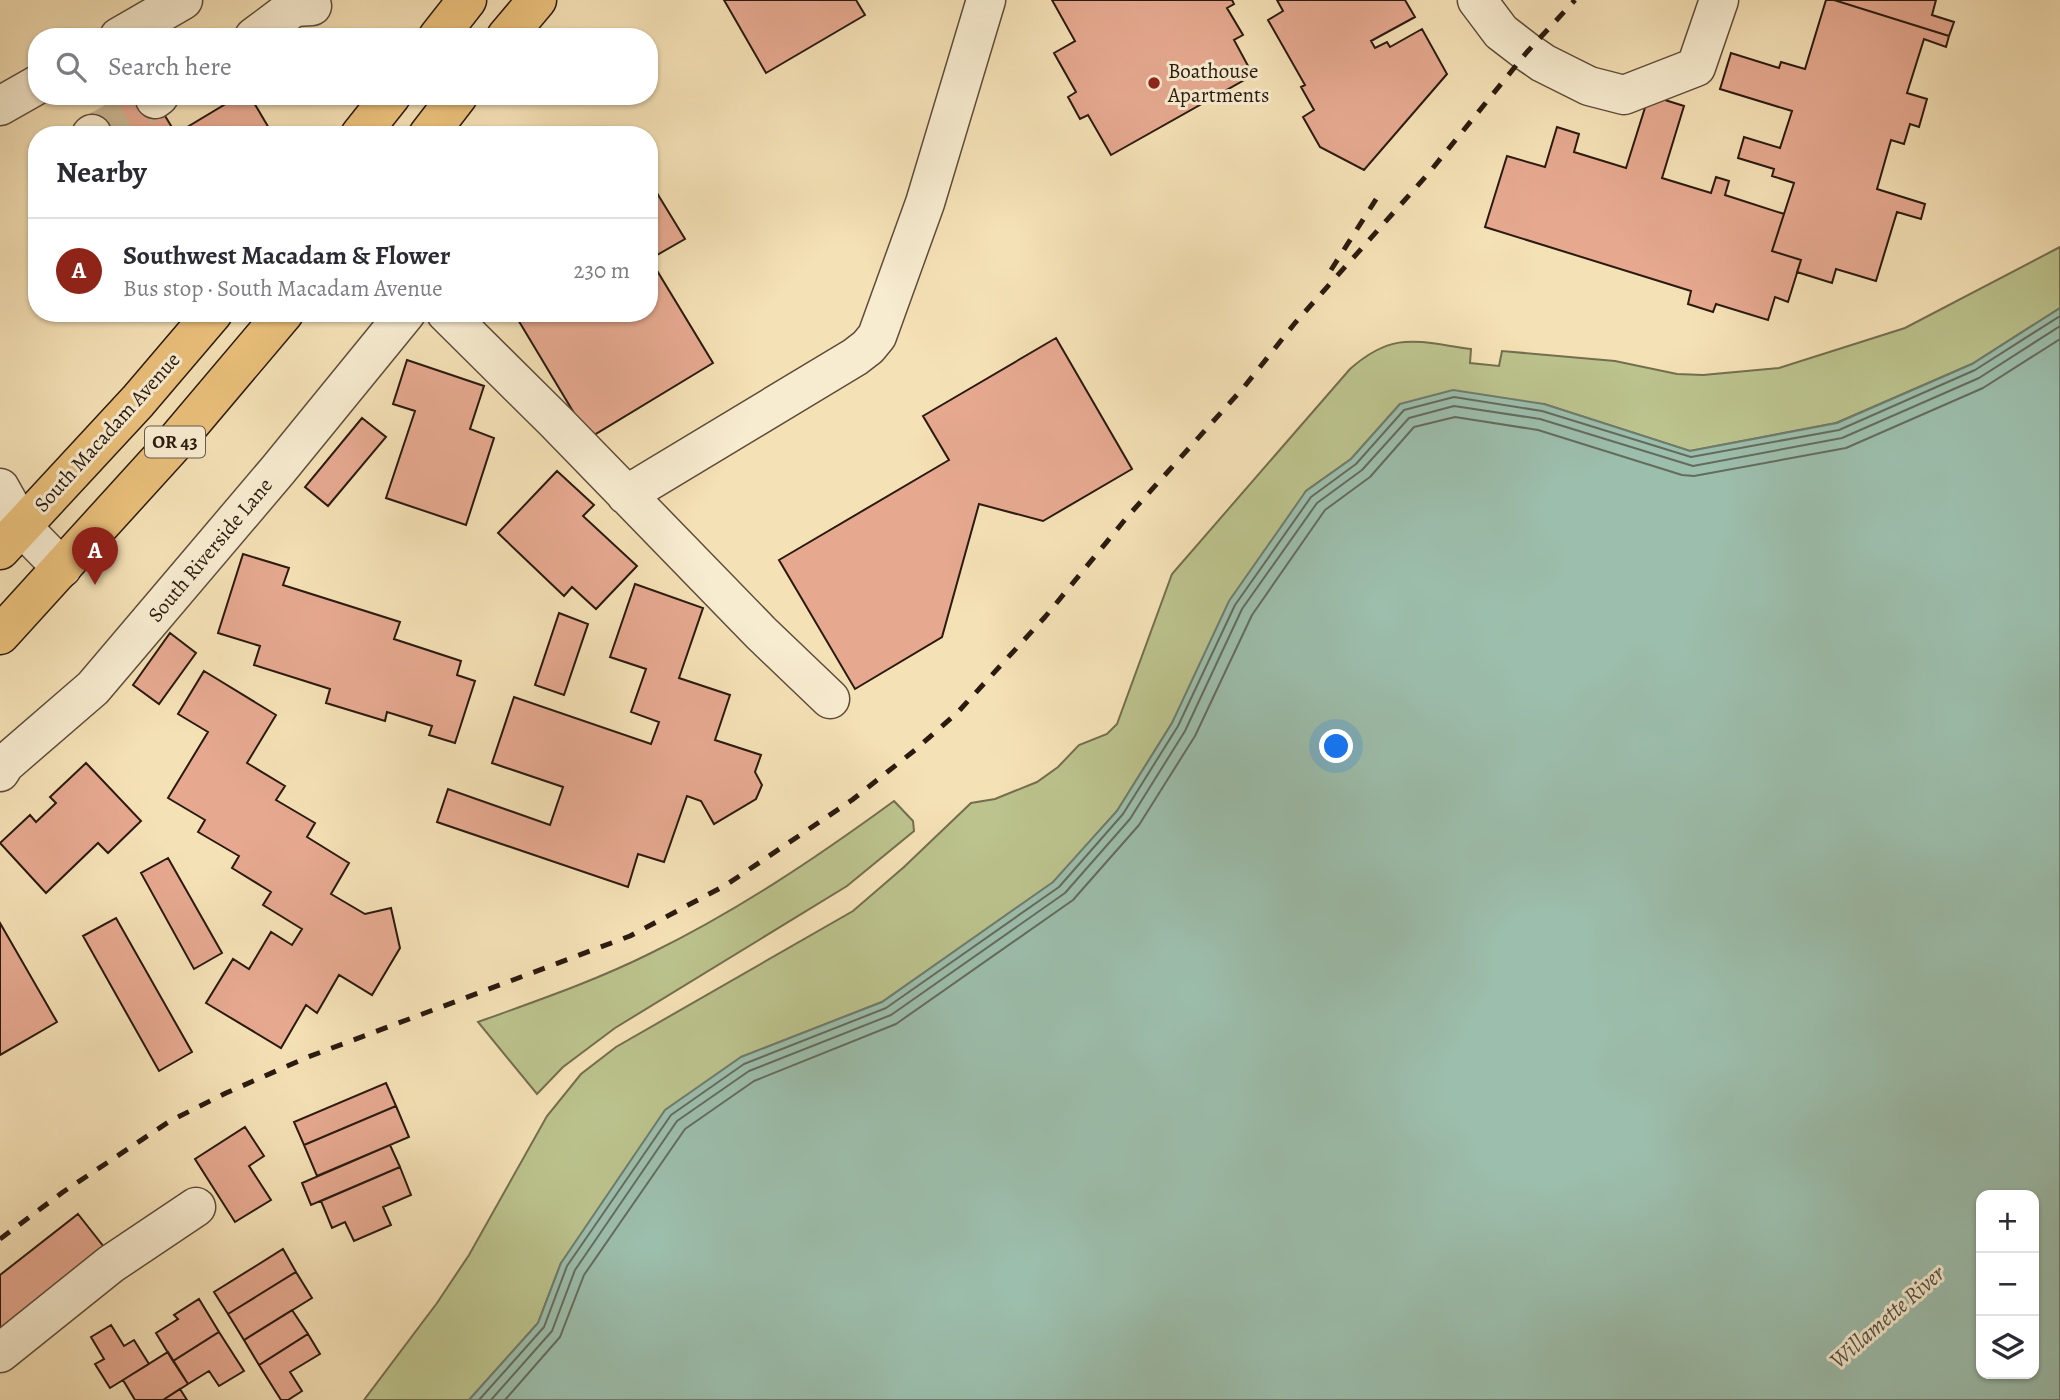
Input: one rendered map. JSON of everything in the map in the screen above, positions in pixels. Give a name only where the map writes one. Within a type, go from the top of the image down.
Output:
[{"type":"main road","points":[[445,28],[467,0]]},
{"type":"main road","points":[[514,28],[537,0]]},
{"type":"main road","points":[[367,126],[384,105]]},
{"type":"main road","points":[[435,126],[451,105]]},
{"type":"main road","name":"South Macadam Avenue","points":[[11,539],[138,401],[205,322]]},
{"type":"main road","name":"OR 43","points":[[0,635],[170,448],[276,322]]},
{"type":"street","points":[[135,28],[183,0]]},
{"type":"street","points":[[626,495],[855,357],[877,336],[925,203],[986,0]]},
{"type":"street","points":[[1477,0],[1502,32],[1543,63],[1589,86],[1624,95],[1696,67],[1719,0]]},
{"type":"street","points":[[266,28],[294,7],[312,6]]},
{"type":"street","points":[[0,106],[28,90]]},
{"type":"street","name":"South Riverside Lane","points":[[0,772],[5,764],[93,688],[278,470],[399,322]]},
{"type":"street","points":[[455,322],[761,633],[830,699]]},
{"type":"street","points":[[0,488],[11,539],[62,568]]},
{"type":"street","points":[[0,1353],[111,1264],[197,1207]]},
{"type":"green space","points":[[2060,247],[2060,308],[1972,364],[1836,423],[1690,451],[1544,404],[1400,404],[1351,459],[1306,491],[1172,723],[1117,811],[1053,883],[882,1002],[741,1057],[561,1263],[538,1323],[469,1400],[364,1400],[437,1303],[469,1255],[547,1116],[581,1074],[616,1047],[853,911],[971,803],[995,799],[1037,782],[1058,767],[1079,745],[1107,734],[1117,724],[1172,574],[1350,369],[1366,357],[1380,348],[1394,344],[1421,342],[1471,349],[1470,363],[1499,366],[1502,351],[1615,361],[1677,374],[1703,375],[1779,368],[1905,328]]},
{"type":"green space","points":[[894,801],[913,821],[914,831],[847,886],[615,1028],[563,1067],[537,1094],[478,1022],[608,973],[683,937],[776,883]]},
{"type":"water","name":"Willamette River","points":[[2060,308],[2060,1400],[469,1400],[538,1323],[561,1263],[665,1110],[741,1057],[882,1002],[1053,882],[1117,811],[1172,723],[1229,601],[1306,491],[1351,459],[1400,404],[1453,390],[1544,404],[1690,451],[1837,423],[1972,364]]},
{"type":"building","points":[[724,0],[856,0],[865,15],[766,73]]},
{"type":"building","name":"Boathouse Apartments","points":[[1052,0],[1232,0],[1234,4],[1227,8],[1243,35],[1234,40],[1253,75],[1111,155],[1088,115],[1080,119],[1068,97],[1076,92],[1054,53],[1075,41]]},
{"type":"building","name":"Boathouse Apartments","points":[[1277,0],[1405,0],[1415,17],[1371,41],[1375,48],[1387,42],[1390,47],[1422,29],[1447,74],[1364,170],[1320,147],[1303,117],[1314,110],[1301,87],[1305,85],[1268,20],[1283,11]]},
{"type":"building","points":[[1826,0],[1834,0],[1949,36],[1946,47],[1924,39],[1907,93],[1927,99],[1919,127],[1910,124],[1904,144],[1891,140],[1877,189],[1925,204],[1921,219],[1897,212],[1876,281],[1836,269],[1832,283],[1797,272],[1801,260],[1772,251],[1794,183],[1772,176],[1774,169],[1738,158],[1744,137],[1780,148],[1792,111],[1720,89],[1731,53],[1779,68],[1781,62],[1805,69]]},
{"type":"building","points":[[1834,0],[1936,0],[1932,15],[1954,22],[1949,36]]},
{"type":"building","points":[[1649,95],[1684,106],[1662,178],[1711,193],[1716,177],[1729,181],[1725,195],[1784,214],[1772,251],[1801,260],[1788,302],[1775,297],[1768,320],[1716,304],[1713,312],[1688,304],[1691,291],[1485,227],[1507,156],[1545,167],[1557,127],[1579,134],[1574,152],[1626,168]]},
{"type":"building","points":[[114,105],[158,105],[171,126],[87,126],[85,122]]},
{"type":"building","points":[[224,105],[255,105],[268,126],[189,126]]},
{"type":"building","points":[[658,195],[685,239],[658,254]]},
{"type":"building","points":[[658,272],[713,363],[589,438],[519,322],[658,322]]},
{"type":"building","points":[[1056,338],[1132,469],[1043,521],[979,504],[942,637],[855,689],[779,560],[949,460],[923,416]]},
{"type":"building","points":[[407,360],[484,386],[470,429],[494,438],[466,525],[386,498],[415,411],[393,404]]},
{"type":"building","points":[[362,418],[386,437],[328,506],[305,487]]},
{"type":"building","points":[[557,471],[594,505],[583,516],[637,566],[596,609],[572,587],[564,596],[498,533]]},
{"type":"building","points":[[243,554],[289,568],[283,585],[400,622],[394,639],[461,661],[457,675],[475,681],[455,743],[429,735],[432,726],[387,712],[385,721],[326,703],[330,689],[254,665],[260,646],[218,633]]},
{"type":"building","points":[[635,584],[703,608],[679,678],[730,695],[715,740],[761,755],[755,772],[762,785],[756,799],[714,824],[701,801],[687,796],[664,862],[638,854],[628,887],[437,822],[448,789],[550,825],[563,787],[492,763],[514,697],[651,744],[659,722],[631,712],[646,669],[610,657]]},
{"type":"building","points":[[559,613],[588,624],[564,695],[535,685]]},
{"type":"building","points":[[170,633],[196,653],[159,704],[133,685]]},
{"type":"building","points":[[204,671],[276,715],[247,763],[285,786],[276,800],[315,823],[307,837],[349,863],[331,894],[365,914],[391,908],[400,948],[372,995],[339,975],[317,1013],[306,1005],[281,1048],[206,1003],[233,959],[249,969],[271,932],[292,945],[302,929],[263,905],[271,892],[232,868],[239,856],[198,832],[205,820],[168,798],[208,732],[178,714]]},
{"type":"building","points":[[86,763],[141,821],[108,853],[98,843],[46,893],[0,843],[30,815],[36,822],[56,803],[50,797]]},
{"type":"building","points":[[168,858],[222,953],[194,969],[141,873]]},
{"type":"building","points":[[116,918],[192,1052],[159,1071],[83,936]]},
{"type":"building","points":[[0,923],[57,1022],[0,1055]]},
{"type":"building","points":[[386,1083],[396,1106],[304,1145],[294,1122]]},
{"type":"building","points":[[396,1106],[409,1137],[317,1176],[304,1145]]},
{"type":"building","points":[[245,1127],[264,1156],[249,1166],[271,1200],[235,1222],[195,1159]]},
{"type":"building","points":[[390,1145],[400,1167],[311,1205],[302,1183]]},
{"type":"building","points":[[400,1167],[411,1195],[383,1207],[391,1225],[354,1241],[345,1222],[332,1228],[321,1201]]},
{"type":"building","points":[[78,1214],[104,1247],[0,1329],[0,1275]]},
{"type":"building","points":[[283,1249],[296,1272],[228,1314],[214,1292]]},
{"type":"building","points":[[296,1272],[312,1298],[244,1340],[228,1314]]},
{"type":"building","points":[[199,1299],[219,1332],[173,1361],[156,1333],[178,1319],[174,1315]]},
{"type":"building","points":[[292,1310],[308,1334],[259,1365],[244,1340]]},
{"type":"building","points":[[111,1325],[124,1346],[134,1340],[149,1364],[110,1388],[95,1364],[104,1359],[91,1337]]},
{"type":"building","points":[[219,1332],[244,1371],[219,1386],[209,1371],[188,1384],[173,1361]]},
{"type":"building","points":[[308,1334],[320,1354],[290,1372],[302,1391],[288,1400],[281,1400],[259,1365]]},
{"type":"building","points":[[168,1352],[188,1384],[163,1400],[135,1400],[123,1380]]},
{"type":"building","points":[[180,1389],[187,1400],[163,1400]]},
{"type":"tunnel","points":[[106,126],[144,105]]},
{"type":"railway","points":[[0,1239],[63,1192],[170,1121],[308,1057],[630,936],[726,885],[852,800],[958,712],[1045,617],[1128,516],[1244,387],[1295,323],[1428,174],[1527,52],[1575,0]]},
{"type":"railway","points":[[1331,270],[1380,193]]},
{"type":"place","name":"Boathouse Apartments","points":[[1154,83]]},
{"type":"place","name":"Southwest Macadam & Flower","points":[[95,585]]}]
